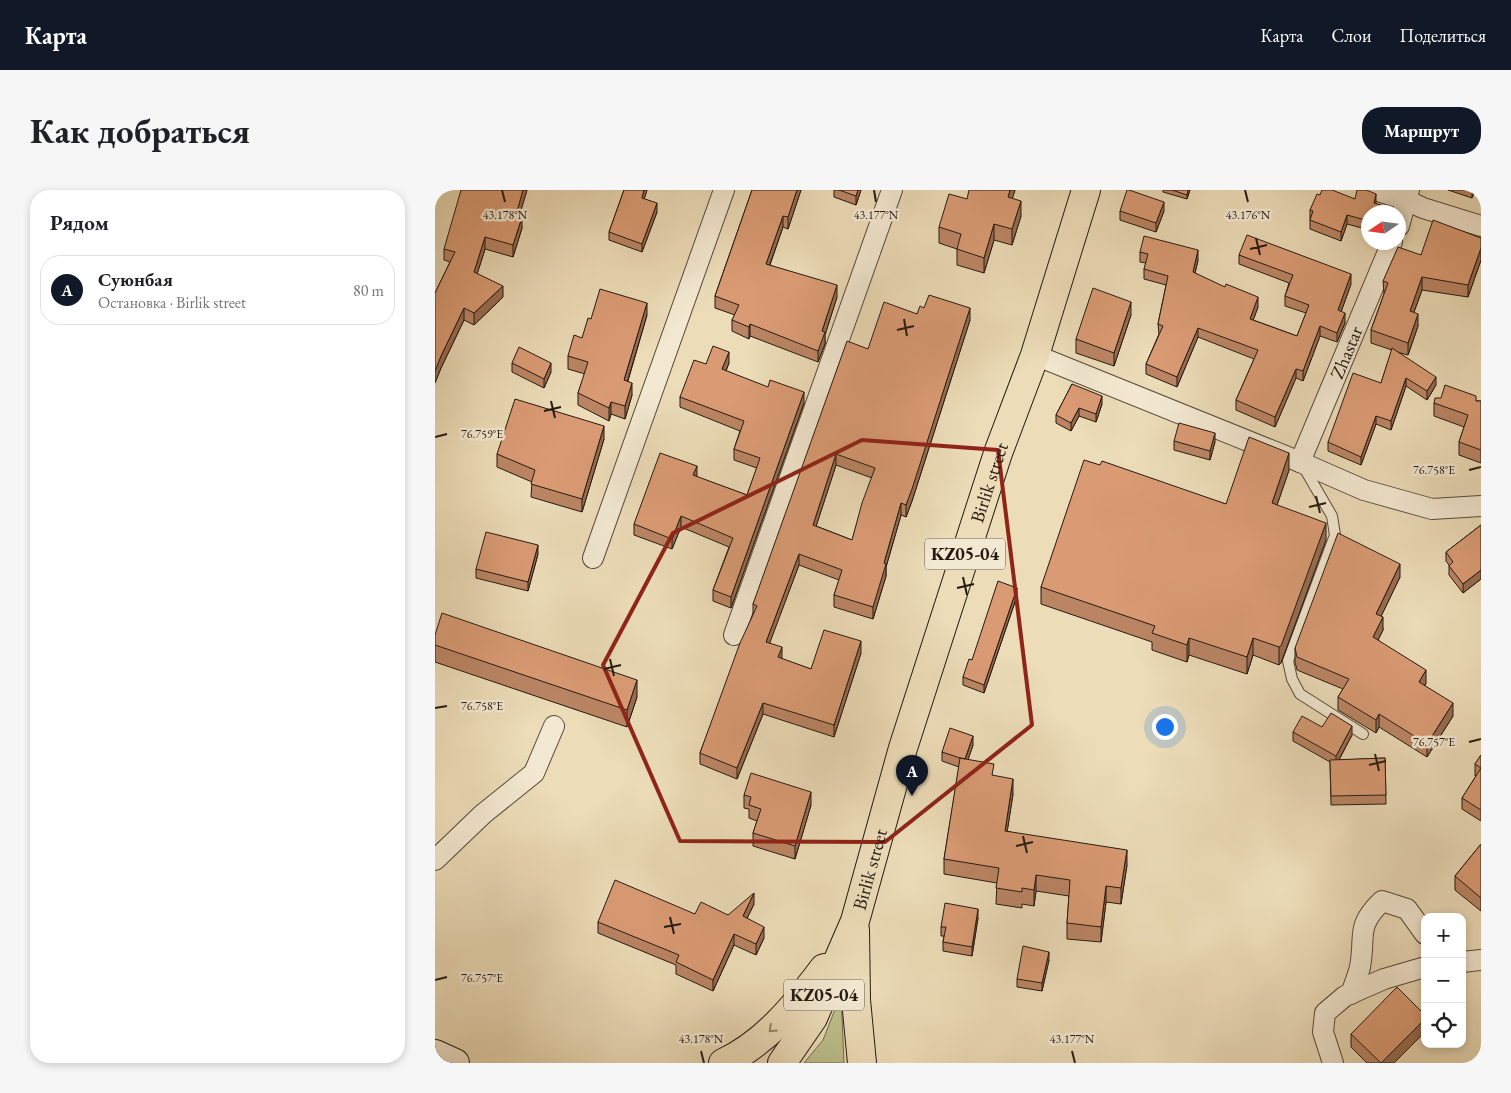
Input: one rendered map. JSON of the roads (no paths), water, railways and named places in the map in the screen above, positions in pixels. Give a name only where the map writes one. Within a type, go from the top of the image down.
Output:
[{"type":"main road","name":"Birlik street","points":[[855,921],[884,809],[923,684],[998,453],[1035,355],[1086,190]]},
{"type":"main road","points":[[723,1063],[746,1049],[784,1018],[829,963],[855,921]]},
{"type":"main road","name":"KZ05-04","points":[[782,1063],[813,1018],[855,921]]},
{"type":"main road","name":"KZ05-04","points":[[855,921],[857,1000],[862,1063]]},
{"type":"main road","points":[[435,1054],[455,1063]]},
{"type":"street","points":[[593,558],[724,190]]},
{"type":"street","points":[[734,635],[892,190]]},
{"type":"street","points":[[1375,190],[1407,195],[1423,208],[1481,226]]},
{"type":"street","name":"Zhastar","points":[[1300,462],[1389,250]]},
{"type":"street","points":[[1035,355],[1300,462],[1364,490],[1432,510],[1481,506]]},
{"type":"street","points":[[435,860],[483,814],[534,773],[554,726]]},
{"type":"street","points":[[1351,994],[1360,967],[1361,935],[1368,914],[1382,901],[1407,909],[1421,928]]},
{"type":"street","points":[[1466,962],[1481,960]]},
{"type":"street","points":[[1333,1063],[1323,1032],[1325,1013],[1351,994],[1384,979],[1421,968]]},
{"type":"lane","points":[[1300,462],[1331,516],[1335,535],[1288,661],[1291,679],[1300,694],[1363,734]]},
{"type":"place","name":"Суюнбая","points":[[912,796]]}]
